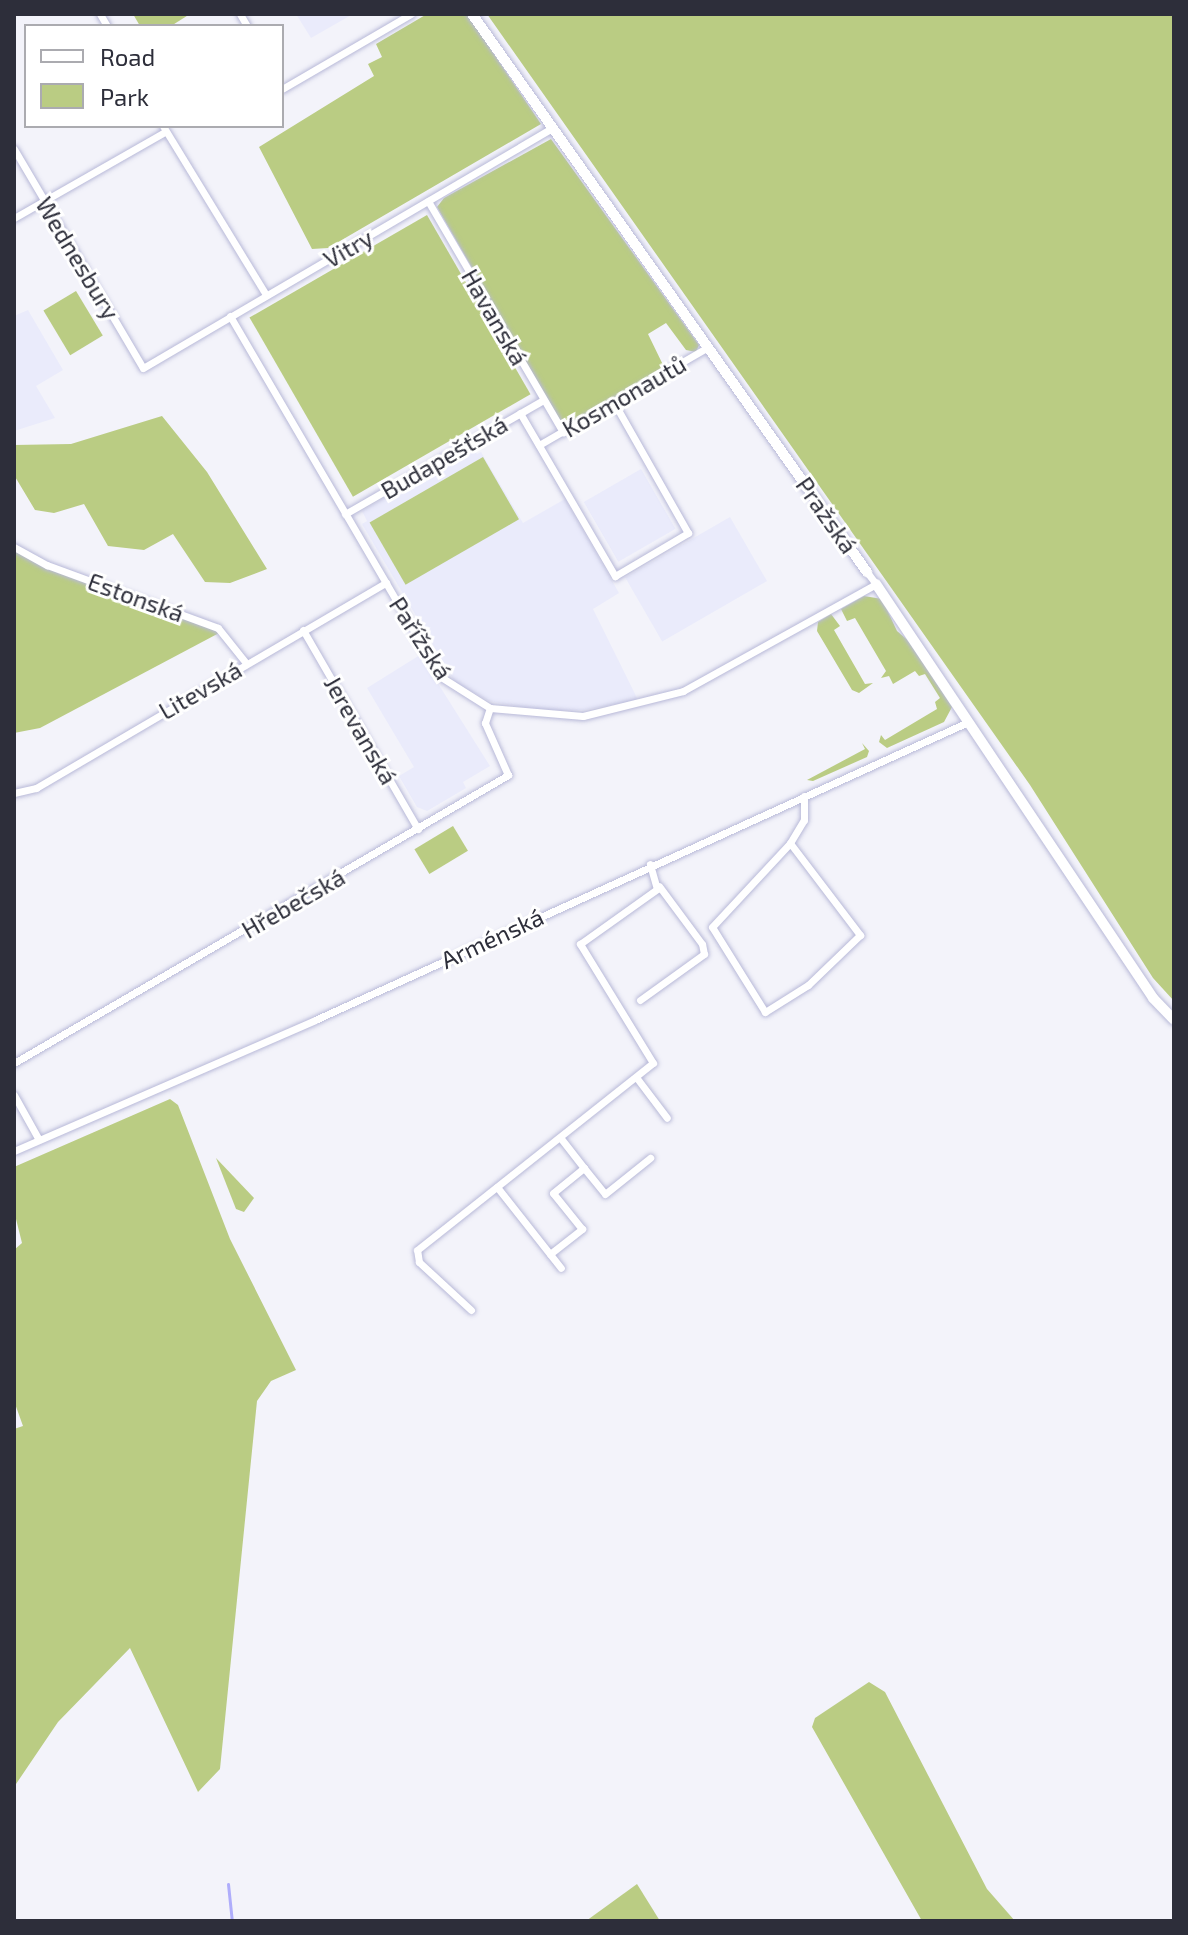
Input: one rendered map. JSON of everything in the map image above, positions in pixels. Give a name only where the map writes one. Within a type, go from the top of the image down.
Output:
[{"type":"street","points":[[284,88],[411,14]]},
{"type":"street","name":"Pražská","points":[[472,14],[876,584],[1153,998],[1174,1020]]},
{"type":"street","name":"Vitry","points":[[143,368],[553,127]]},
{"type":"street","points":[[14,218],[164,129],[266,295]]},
{"type":"street","name":"Wednesbury","points":[[14,149],[143,368]]},
{"type":"street","name":"Havanská","points":[[428,201],[563,432]]},
{"type":"street","name":"Pařížská","points":[[230,316],[441,677],[490,708],[583,716],[638,706],[715,675],[876,584]]},
{"type":"street","name":"Kosmonautů","points":[[539,445],[708,347]]},
{"type":"street","name":"Budapešťská","points":[[345,514],[543,400]]},
{"type":"street","points":[[520,413],[615,576],[688,533],[614,403]]},
{"type":"street","name":"Estonská","points":[[14,547],[47,565],[218,628],[246,663]]},
{"type":"street","name":"Litevská","points":[[14,793],[36,788],[386,583]]},
{"type":"street","name":"Jerevanská","points":[[303,630],[418,829]]},
{"type":"street","name":"Hřebečská","points":[[14,1063],[508,775],[485,723],[490,708]]},
{"type":"street","name":"Arménská","points":[[14,1151],[315,1020],[650,864],[968,722]]},
{"type":"street","points":[[790,843],[860,935],[808,985],[765,1012],[712,927],[790,843],[804,820],[804,796]]},
{"type":"street","points":[[640,1000],[704,954],[702,944],[659,886],[650,864]]},
{"type":"street","points":[[471,1310],[419,1262],[417,1250],[653,1063],[580,944],[659,886]]},
{"type":"street","points":[[636,1077],[667,1118]]},
{"type":"street","points":[[14,1095],[39,1140]]},
{"type":"street","points":[[560,1137],[605,1194],[650,1158]]},
{"type":"street","points":[[550,1254],[582,1229],[553,1193],[584,1168]]},
{"type":"street","points":[[497,1187],[561,1268]]},
{"type":"shaded area","points":[[296,14],[353,14],[311,38]]},
{"type":"shaded area","points":[[28,310],[63,370],[36,386],[55,418],[14,431],[14,316]]},
{"type":"shaded area","points":[[472,447],[477,454],[481,452],[523,523],[565,499],[619,593],[593,609],[638,700],[583,710],[543,711],[489,701],[455,682],[362,524],[367,521],[362,511]]},
{"type":"shaded area","points":[[641,469],[676,529],[618,562],[584,502]]},
{"type":"shaded area","points":[[730,517],[767,581],[662,642],[625,578]]},
{"type":"shaded area","points":[[420,655],[490,766],[463,782],[466,788],[427,811],[417,807],[399,776],[414,767],[367,688]]},
{"type":"green space","points":[[133,14],[190,14],[174,24],[139,24]]},
{"type":"green space","points":[[427,14],[467,14],[541,124],[328,248],[312,249],[259,147],[374,76],[368,64],[382,57],[376,44]]},
{"type":"green space","points":[[487,14],[1174,14],[1174,1001],[1153,978],[1030,785]]},
{"type":"green space","points":[[551,139],[699,345],[696,352],[686,350],[666,323],[648,334],[665,369],[569,426],[559,419],[437,207],[444,198]]},
{"type":"green space","points":[[427,215],[530,394],[353,497],[249,318]]},
{"type":"green space","points":[[76,291],[103,336],[70,355],[43,311]]},
{"type":"green space","points":[[162,416],[207,472],[267,569],[230,583],[205,582],[173,534],[144,550],[108,546],[84,504],[54,513],[35,510],[14,475],[14,445],[71,444]]},
{"type":"green space","points":[[483,457],[519,519],[406,585],[370,522]]},
{"type":"green space","points":[[14,550],[221,632],[40,728],[14,733]]},
{"type":"green space","points":[[864,596],[882,599],[897,631],[911,643],[952,707],[944,722],[887,748],[879,742],[881,735],[885,740],[937,709],[935,702],[940,698],[925,674],[919,676],[915,671],[893,684],[889,676],[881,678],[886,671],[855,618],[847,621],[841,609]]},
{"type":"green space","points":[[831,614],[840,626],[834,630],[865,684],[873,683],[859,693],[852,690],[817,631],[818,622]]},
{"type":"green space","points":[[862,743],[869,751],[867,757],[813,781],[807,780],[865,749]]},
{"type":"green space","points":[[453,826],[468,851],[429,874],[414,849]]},
{"type":"green space","points":[[170,1099],[178,1105],[230,1239],[296,1370],[271,1381],[257,1401],[220,1769],[198,1792],[130,1648],[58,1722],[14,1787],[14,1429],[23,1426],[14,1401],[14,1250],[22,1243],[14,1211],[14,1167]]},
{"type":"green space","points":[[216,1158],[254,1198],[244,1212],[236,1209]]},
{"type":"green space","points":[[869,1682],[885,1692],[987,1889],[1015,1921],[922,1921],[812,1727],[815,1718]]},
{"type":"green space","points":[[637,1884],[660,1921],[586,1921]]},
{"type":"waterway","points":[[228,1884],[232,1921]]}]
